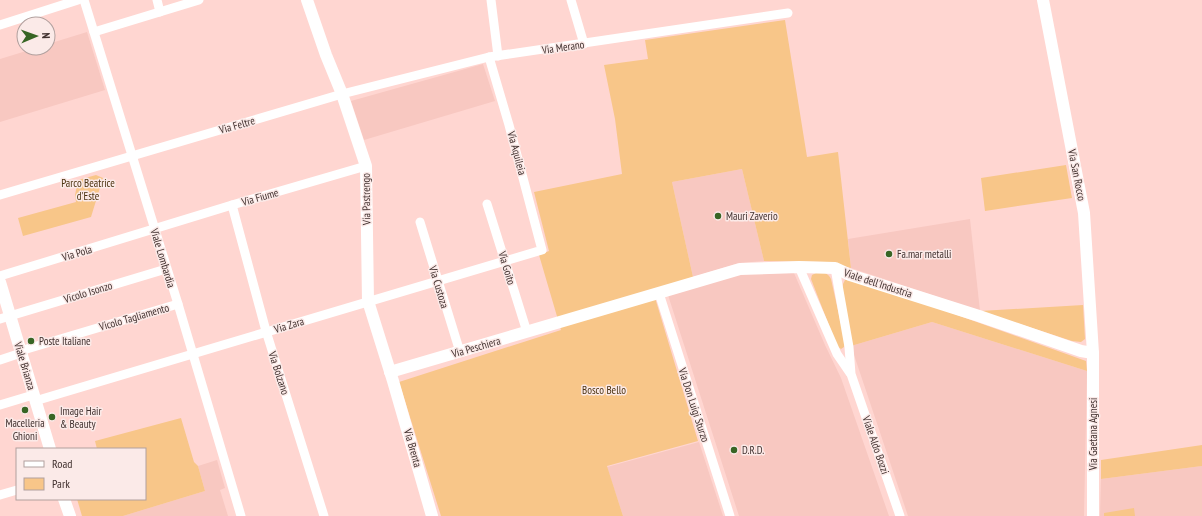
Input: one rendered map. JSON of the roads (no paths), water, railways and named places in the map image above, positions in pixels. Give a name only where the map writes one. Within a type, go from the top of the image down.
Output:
[{"type":"street","points":[[0,25],[78,0]]},
{"type":"street","name":"Viale Lombardia","points":[[84,0],[193,353],[241,516]]},
{"type":"street","points":[[157,0],[160,12]]},
{"type":"street","points":[[94,32],[199,0]]},
{"type":"street","name":"Via Pastrengo","points":[[307,0],[326,55],[342,94],[366,166],[368,301],[392,376]]},
{"type":"street","name":"Via Aquileia","points":[[491,0],[493,56],[509,125],[542,250]]},
{"type":"street","points":[[571,0],[584,44]]},
{"type":"street","name":"Via San Rocco","points":[[1043,0],[1084,213],[1093,353]]},
{"type":"street","name":"Via Merano","points":[[342,94],[493,56],[788,14]]},
{"type":"street","name":"Via Feltre","points":[[0,195],[342,94]]},
{"type":"street","name":"Via Fiume","points":[[154,229],[366,166]]},
{"type":"street","name":"Via Goito","points":[[487,204],[527,332]]},
{"type":"street","name":"Via Bolzano","points":[[232,205],[266,331],[324,516]]},
{"type":"street","name":"Via Custoza","points":[[420,222],[460,352]]},
{"type":"street","name":"Via Pola","points":[[0,276],[154,229]]},
{"type":"street","name":"Via Zara","points":[[0,405],[34,398],[193,353],[542,250]]},
{"type":"street","name":"Viale dell'Industria","points":[[562,322],[740,269],[799,267],[835,268],[850,275],[964,311],[1081,351],[1093,353]]},
{"type":"street","name":"Viale Aldo Bozzi","points":[[799,267],[837,354],[851,374]]},
{"type":"street","name":"Viale Aldo Bozzi","points":[[835,268],[849,347],[851,374],[900,516]]},
{"type":"street","name":"Vicolo Isonzo","points":[[5,318],[166,269]]},
{"type":"street","name":"Viale Brianza","points":[[0,282],[5,318],[21,352],[50,448]]},
{"type":"street","name":"Via Don Luigi Sturzo","points":[[659,293],[730,516]]},
{"type":"street","name":"Vicolo Tagliamento","points":[[0,360],[21,352],[178,304]]},
{"type":"street","name":"Via Peschiera","points":[[392,376],[460,352],[562,322]]},
{"type":"street","name":"Via Gaetana Agnesi","points":[[1093,353],[1093,516]]},
{"type":"street","name":"Via Brenta","points":[[392,376],[432,516]]},
{"type":"street","points":[[0,495],[16,490]]},
{"type":"street","points":[[64,500],[70,516]]},
{"type":"place","name":"Mauri Zaverio","points":[[718,216]]},
{"type":"place","name":"Fa.mar metalli","points":[[889,254]]},
{"type":"place","name":"Poste Italiane","points":[[31,341]]},
{"type":"place","name":"Macelleria Ghioni","points":[[25,410]]},
{"type":"place","name":"Image Hair & Beauty","points":[[52,417]]},
{"type":"place","name":"D.R.D.","points":[[734,450]]},
{"type":"park label","name":"Parco Beatrice d'Este","points":[[88,189]]},
{"type":"park label","name":"Bosco Bello","points":[[604,390]]}]
